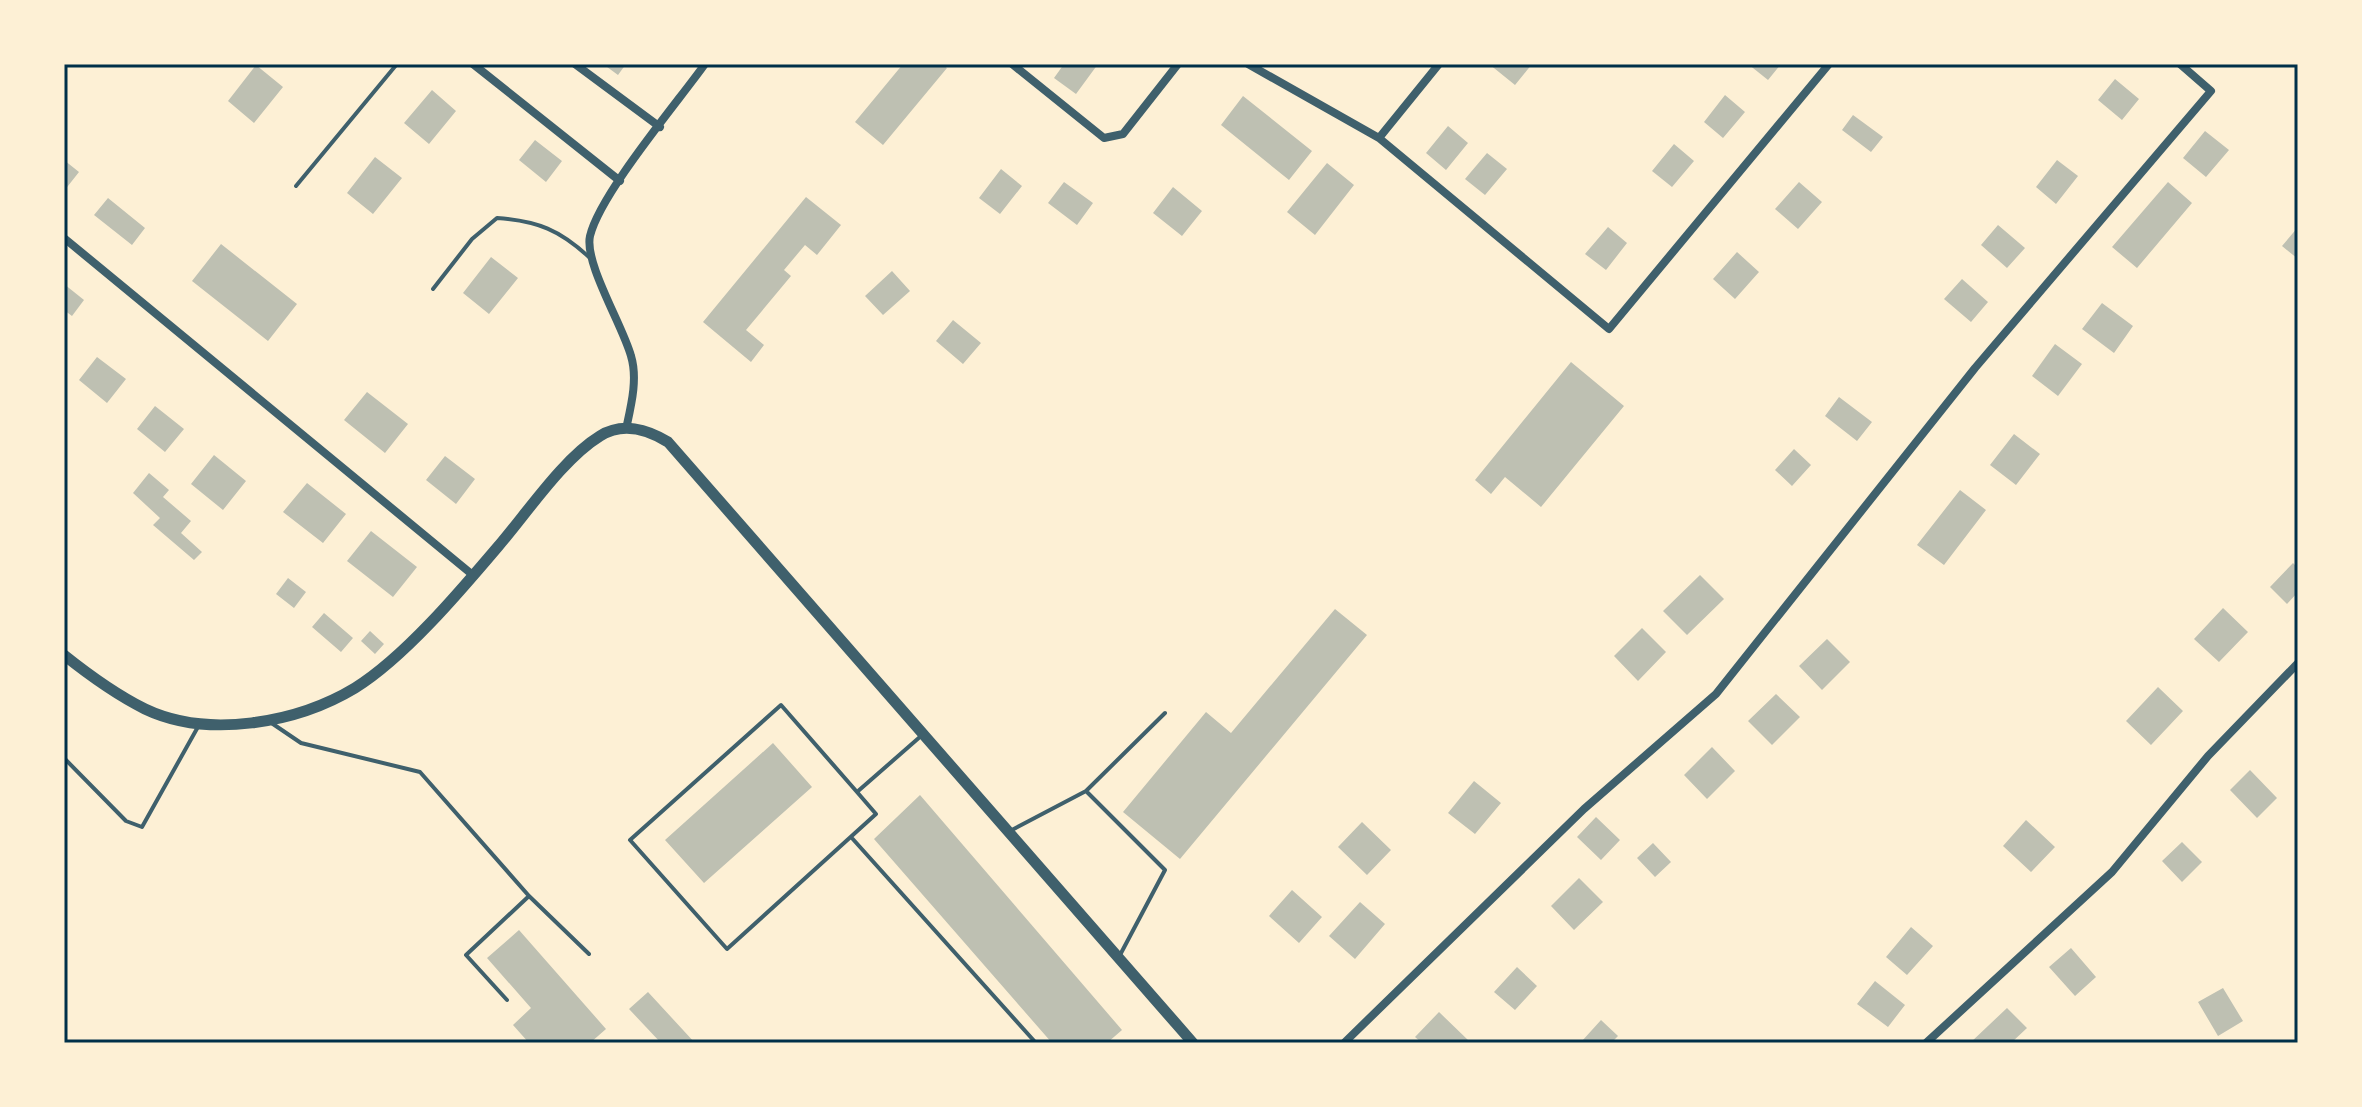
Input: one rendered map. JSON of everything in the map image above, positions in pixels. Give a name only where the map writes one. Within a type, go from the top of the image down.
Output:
[{"type":"street","points":[[473,64],[620,181]]},
{"type":"street","points":[[575,64],[660,127]]},
{"type":"street","points":[[626,429],[633,395],[632,359],[615,309],[590,258],[590,237],[620,181],[705,64]]},
{"type":"street","points":[[1012,64],[1104,138],[1123,134],[1178,64]]},
{"type":"street","points":[[1248,64],[1379,138],[1609,329],[1829,64]]},
{"type":"street","points":[[1379,138],[1439,64]]},
{"type":"street","points":[[1344,1043],[1584,809],[1716,694],[1975,368],[2211,91],[2180,64]]},
{"type":"street","points":[[64,238],[474,576]]},
{"type":"street","points":[[64,655],[96,681],[147,710],[200,723],[268,721],[317,708],[356,687],[389,661],[474,576],[580,451],[602,434],[647,429],[668,442],[925,732],[1193,1043]]},
{"type":"street","points":[[1926,1043],[2112,872],[2208,756],[2298,663]]},
{"type":"lane","points":[[296,186],[397,64]]},
{"type":"lane","points":[[433,289],[472,239],[497,218],[522,220],[564,234],[590,258]]},
{"type":"lane","points":[[781,705],[857,792],[876,814],[727,949],[630,840],[781,705]]},
{"type":"lane","points":[[1010,831],[1086,791],[1165,713]]},
{"type":"lane","points":[[268,721],[301,743],[420,772],[529,896],[589,954]]},
{"type":"lane","points":[[64,758],[126,821],[142,827],[200,723]]},
{"type":"lane","points":[[857,792],[925,732]]},
{"type":"lane","points":[[1086,791],[1165,870],[1119,957]]},
{"type":"lane","points":[[851,837],[1036,1043]]},
{"type":"lane","points":[[507,1000],[466,955],[529,896]]},
{"type":"building","points":[[603,64],[626,64],[618,75]]},
{"type":"building","points":[[903,64],[942,64],[947,68],[883,145],[855,122]]},
{"type":"building","points":[[1064,64],[1098,64],[1076,94],[1054,78]]},
{"type":"building","points":[[1489,64],[1532,64],[1515,85]]},
{"type":"building","points":[[1748,64],[1781,64],[1768,80]]},
{"type":"building","points":[[256,65],[283,87],[254,123],[228,101]]},
{"type":"building","points":[[2115,79],[2139,99],[2122,120],[2098,100]]},
{"type":"building","points":[[432,90],[456,111],[429,144],[404,123]]},
{"type":"building","points":[[1725,95],[1745,112],[1723,138],[1704,122]]},
{"type":"building","points":[[1243,96],[1312,151],[1289,180],[1221,125]]},
{"type":"building","points":[[1853,115],[1883,137],[1871,152],[1842,130]]},
{"type":"building","points":[[1448,126],[1468,143],[1446,170],[1426,153]]},
{"type":"building","points":[[2205,131],[2229,150],[2206,177],[2183,158]]},
{"type":"building","points":[[535,140],[562,161],[546,182],[519,160]]},
{"type":"building","points":[[1674,144],[1694,161],[1672,187],[1652,171]]},
{"type":"building","points":[[1487,153],[1507,169],[1485,195],[1465,179]]},
{"type":"building","points":[[375,157],[402,178],[373,214],[347,193]]},
{"type":"building","points":[[64,160],[79,172],[64,191]]},
{"type":"building","points":[[2057,160],[2078,176],[2056,204],[2036,187]]},
{"type":"building","points":[[1327,163],[1354,185],[1315,235],[1287,212]]},
{"type":"building","points":[[1001,169],[1022,186],[1000,214],[979,198]]},
{"type":"building","points":[[1064,182],[1093,203],[1077,225],[1048,203]]},
{"type":"building","points":[[1799,182],[1822,202],[1798,229],[1775,209]]},
{"type":"building","points":[[2168,182],[2192,203],[2137,268],[2112,247]]},
{"type":"building","points":[[1173,187],[1202,211],[1182,236],[1153,213]]},
{"type":"building","points":[[806,197],[841,225],[817,255],[805,245],[784,270],[791,276],[746,330],[764,345],[751,362],[703,322]]},
{"type":"building","points":[[108,198],[145,228],[132,245],[94,215]]},
{"type":"building","points":[[1998,225],[2025,248],[2007,268],[1981,245]]},
{"type":"building","points":[[1608,227],[1627,243],[1606,270],[1585,254]]},
{"type":"building","points":[[2298,227],[2298,259],[2282,246]]},
{"type":"building","points":[[221,244],[297,304],[268,341],[192,281]]},
{"type":"building","points":[[1737,252],[1759,272],[1735,299],[1713,279]]},
{"type":"building","points":[[491,257],[518,278],[489,314],[463,293]]},
{"type":"building","points":[[892,271],[910,291],[883,315],[865,296]]},
{"type":"building","points":[[1962,279],[1988,302],[1971,322],[1944,299]]},
{"type":"building","points":[[64,284],[84,300],[72,316],[64,310]]},
{"type":"building","points":[[2102,303],[2133,326],[2114,353],[2082,329]]},
{"type":"building","points":[[953,320],[981,343],[963,364],[936,341]]},
{"type":"building","points":[[2055,344],[2082,364],[2058,396],[2032,376]]},
{"type":"building","points":[[97,357],[126,379],[107,403],[79,380]]},
{"type":"building","points":[[1571,362],[1624,406],[1541,507],[1505,477],[1491,494],[1475,480]]},
{"type":"building","points":[[367,392],[408,424],[385,453],[344,420]]},
{"type":"building","points":[[1839,397],[1872,422],[1857,441],[1825,416]]},
{"type":"building","points":[[155,406],[184,429],[165,452],[137,429]]},
{"type":"building","points":[[2014,434],[2040,454],[2016,485],[1990,465]]},
{"type":"building","points":[[1794,449],[1811,465],[1792,486],[1775,470]]},
{"type":"building","points":[[214,455],[246,481],[223,510],[191,484]]},
{"type":"building","points":[[445,456],[475,479],[456,504],[426,480]]},
{"type":"building","points":[[149,473],[169,490],[163,497],[191,521],[181,533],[202,552],[194,560],[153,525],[160,518],[133,493]]},
{"type":"building","points":[[307,483],[346,514],[323,543],[283,512]]},
{"type":"building","points":[[1960,490],[1986,510],[1944,565],[1917,545]]},
{"type":"building","points":[[371,531],[417,567],[393,597],[347,561]]},
{"type":"building","points":[[2293,563],[2298,568],[2298,592],[2287,604],[2270,587]]},
{"type":"building","points":[[1700,575],[1724,599],[1687,635],[1663,611]]},
{"type":"building","points":[[288,578],[306,592],[294,608],[276,594]]},
{"type":"building","points":[[2223,608],[2248,632],[2219,662],[2194,639]]},
{"type":"building","points":[[1335,609],[1367,635],[1180,859],[1123,812],[1206,712],[1231,733]]},
{"type":"building","points":[[324,613],[353,638],[341,652],[312,627]]},
{"type":"building","points":[[1642,628],[1666,652],[1638,681],[1614,656]]},
{"type":"building","points":[[370,631],[384,644],[375,654],[361,641]]},
{"type":"building","points":[[1827,639],[1850,662],[1822,690],[1799,666]]},
{"type":"building","points":[[2158,687],[2183,711],[2151,745],[2126,721]]},
{"type":"building","points":[[1776,694],[1800,717],[1772,745],[1748,721]]},
{"type":"building","points":[[773,743],[812,787],[704,883],[665,840]]},
{"type":"building","points":[[1712,747],[1735,771],[1707,799],[1684,775]]},
{"type":"building","points":[[2250,770],[2277,798],[2257,818],[2230,790]]},
{"type":"building","points":[[1474,781],[1501,803],[1475,834],[1448,813]]},
{"type":"building","points":[[920,795],[1122,1030],[1107,1043],[1052,1043],[874,839]]},
{"type":"building","points":[[1596,817],[1620,840],[1601,860],[1577,837]]},
{"type":"building","points":[[2026,820],[2055,847],[2031,872],[2003,846]]},
{"type":"building","points":[[1362,822],[1391,850],[1367,875],[1338,847]]},
{"type":"building","points":[[2182,842],[2202,862],[2182,882],[2162,861]]},
{"type":"building","points":[[1653,843],[1671,862],[1655,877],[1637,858]]},
{"type":"building","points":[[1579,878],[1603,902],[1574,930],[1551,906]]},
{"type":"building","points":[[1292,890],[1322,917],[1299,943],[1269,916]]},
{"type":"building","points":[[1360,902],[1385,924],[1355,959],[1329,936]]},
{"type":"building","points":[[1911,927],[1933,946],[1907,975],[1886,957]]},
{"type":"building","points":[[519,930],[606,1029],[590,1043],[529,1043],[513,1025],[531,1008],[487,958]]},
{"type":"building","points":[[2071,948],[2096,977],[2075,996],[2049,967]]},
{"type":"building","points":[[1517,967],[1537,986],[1515,1010],[1494,992]]},
{"type":"building","points":[[1875,981],[1905,1005],[1888,1027],[1857,1004]]},
{"type":"building","points":[[2223,988],[2243,1021],[2218,1036],[2198,1002]]},
{"type":"building","points":[[648,992],[695,1043],[661,1043],[629,1009]]},
{"type":"building","points":[[2007,1008],[2027,1028],[2011,1043],[1970,1043]]},
{"type":"building","points":[[1439,1012],[1468,1040],[1465,1043],[1422,1043],[1415,1037]]},
{"type":"building","points":[[1601,1020],[1618,1036],[1611,1043],[1584,1043],[1582,1041]]}]
